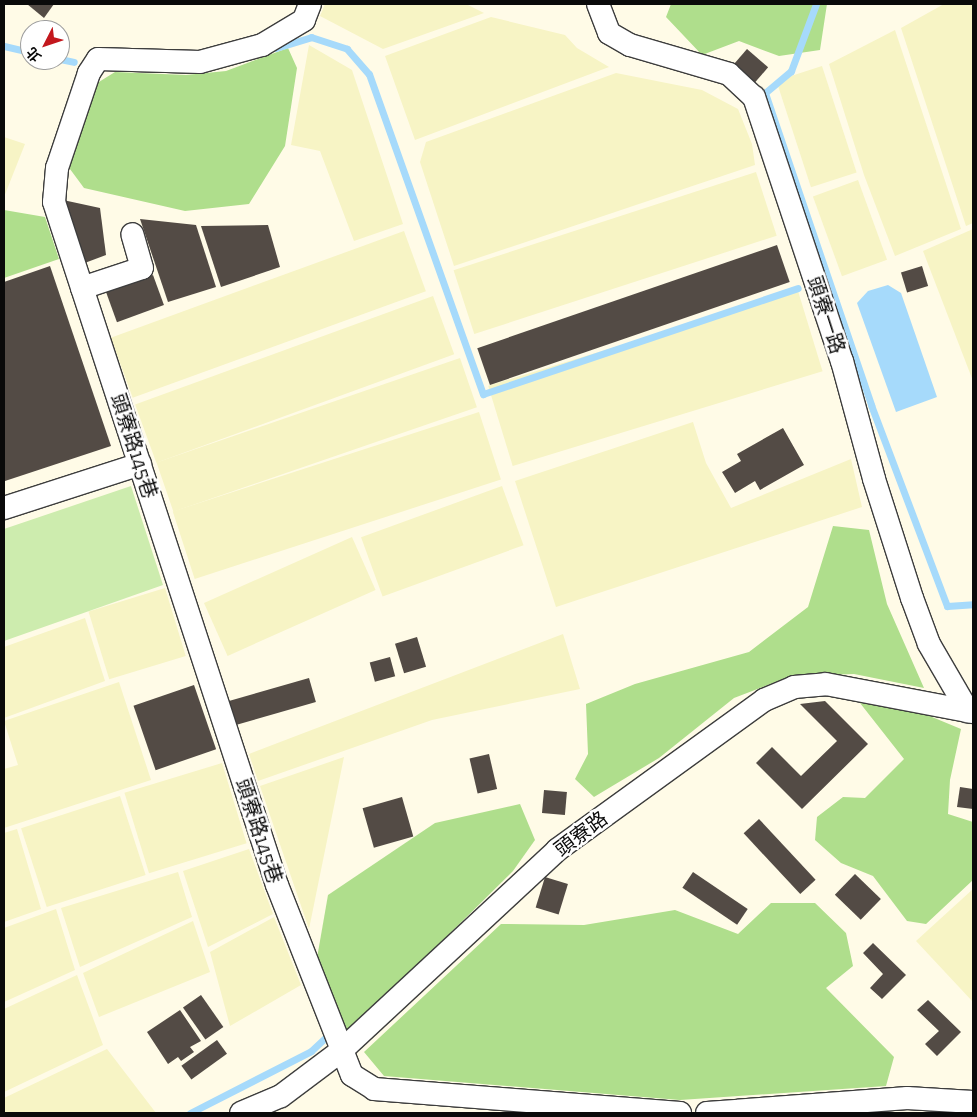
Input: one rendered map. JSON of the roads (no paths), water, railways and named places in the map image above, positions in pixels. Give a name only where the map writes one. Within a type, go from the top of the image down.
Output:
[{"type":"street","name":"頭寮路145巷","points":[[310,4],[304,20],[262,44],[200,62],[98,59],[89,73],[57,168],[54,202],[277,886],[341,1051],[352,1074],[374,1089],[680,1113]]},
{"type":"street","name":"頭寮一路","points":[[598,4],[609,33],[630,45],[729,74],[754,97],[842,361],[874,480],[912,598],[929,644],[971,712]]},
{"type":"street","points":[[82,288],[142,268],[132,234]]},
{"type":"street","points":[[4,508],[140,464]]},
{"type":"street","name":"頭寮路","points":[[241,1113],[281,1096],[341,1051],[557,850],[764,700],[794,687],[826,684],[971,712]]},
{"type":"street","points":[[707,1113],[907,1098],[973,1102]]},
{"type":"water","points":[[888,285],[901,293],[937,397],[896,412],[857,303],[868,291]]},
{"type":"waterway","points":[[816,4],[791,71],[765,93],[871,405],[947,606],[973,604]]},
{"type":"waterway","points":[[276,48],[311,37],[347,49],[369,74],[483,394],[798,288]]},
{"type":"waterway","points":[[4,46],[20,50]]},
{"type":"waterway","points":[[70,61],[74,62]]},
{"type":"waterway","points":[[190,1113],[311,1051],[330,1033]]}]
